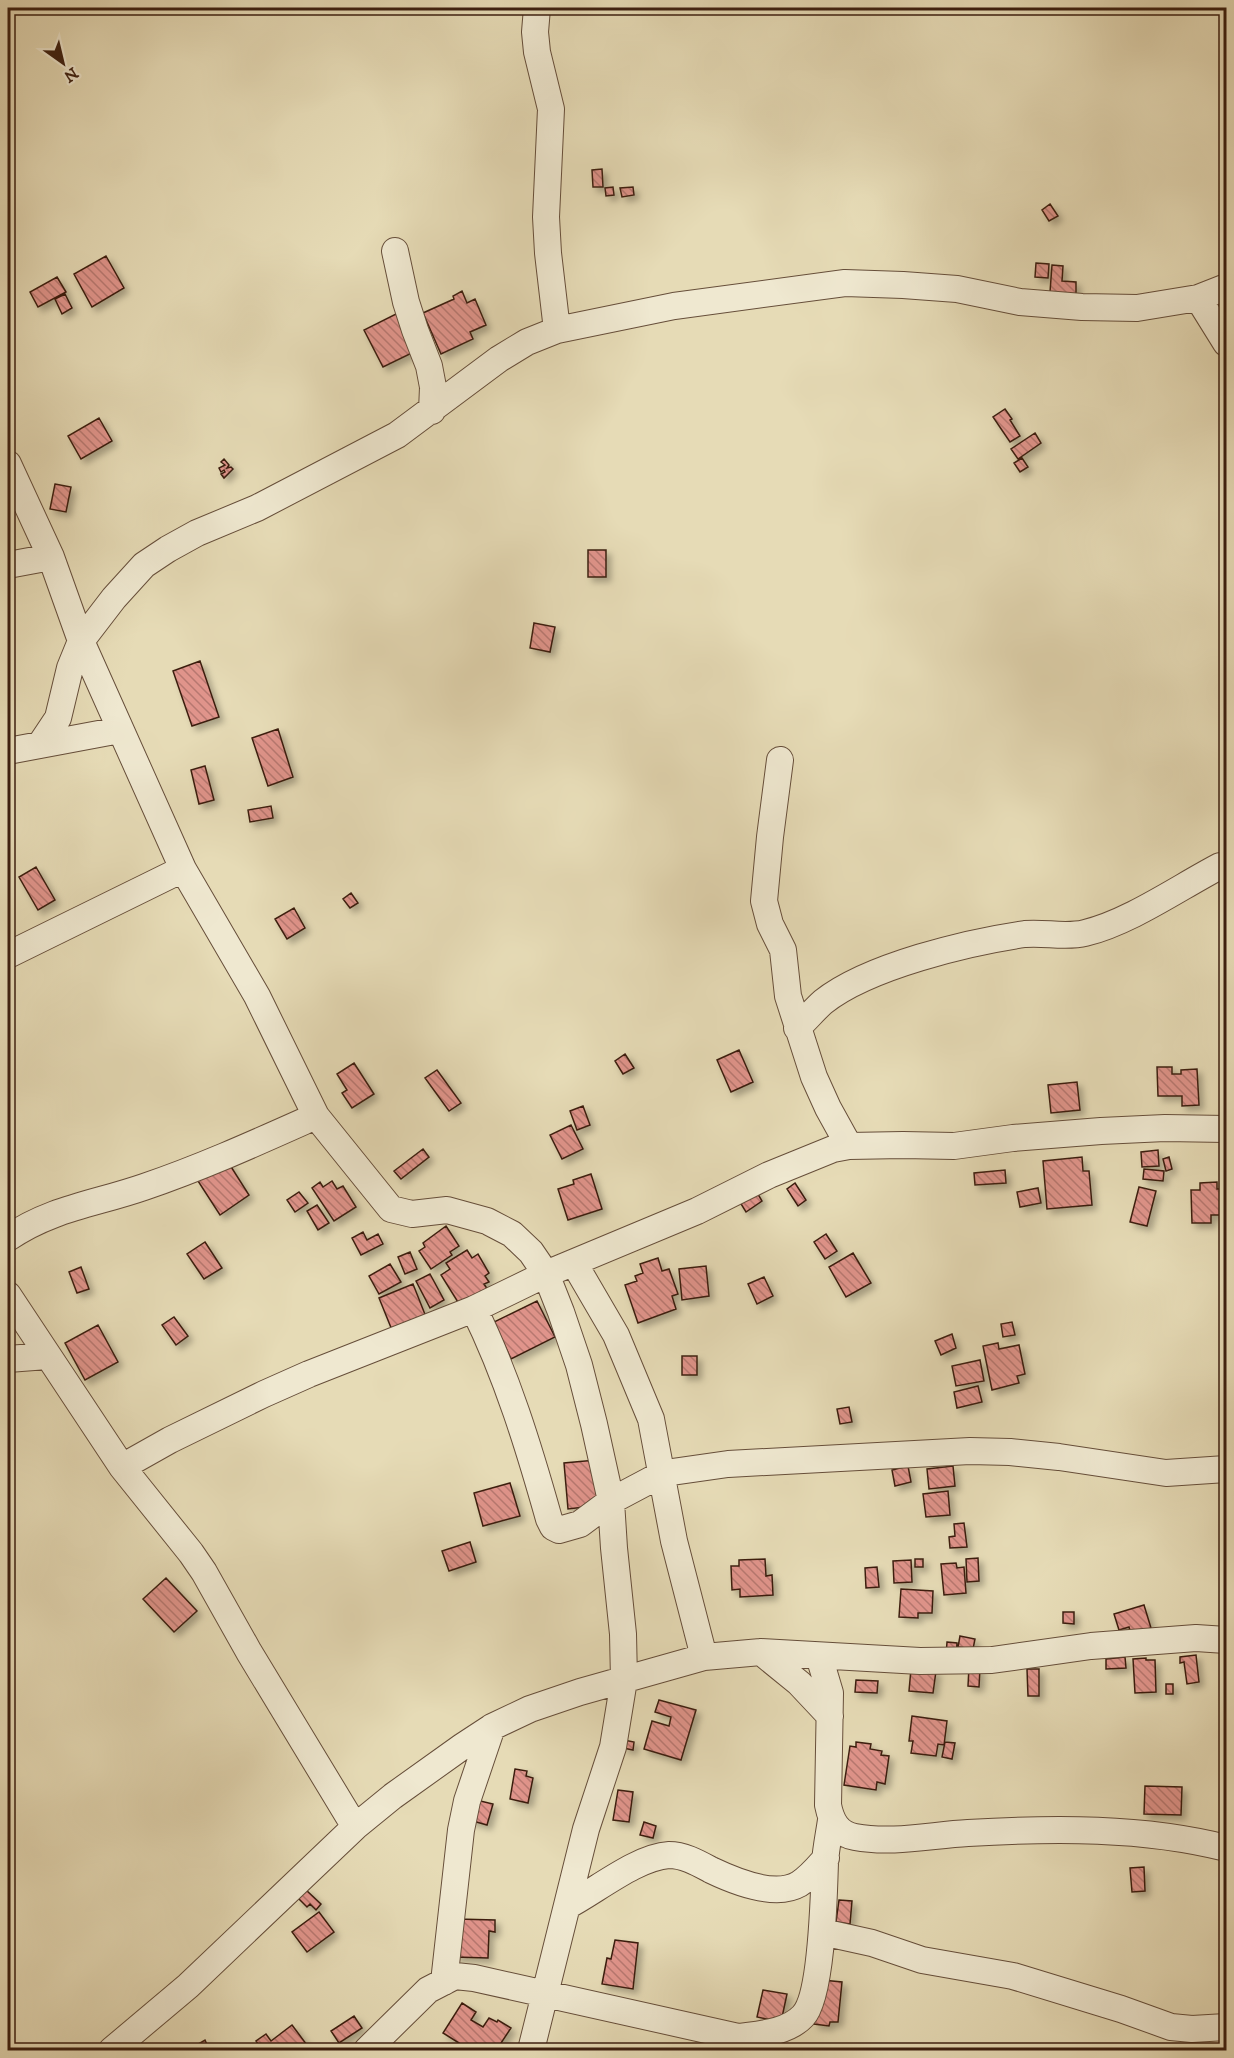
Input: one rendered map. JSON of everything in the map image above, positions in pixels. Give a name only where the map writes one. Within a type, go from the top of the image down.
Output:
[{"type":"street","points":[[537,8],[535,32],[537,52],[551,109],[546,217],[557,330]]},
{"type":"street","points":[[395,251],[409,311],[429,366],[433,387],[432,411]]},
{"type":"street","points":[[40,745],[58,718],[70,668],[81,641],[114,598],[144,565],[197,533],[257,508],[397,435],[499,359],[527,342],[557,330],[674,306],[845,284],[903,285],[957,290],[1020,302],[1082,307],[1137,308],[1198,298],[1227,287]]},
{"type":"street","points":[[1198,298],[1227,343]]},
{"type":"street","points":[[8,464],[51,557],[81,641],[183,869],[257,996],[316,1116],[391,1209],[412,1214],[447,1210],[487,1221],[512,1234],[531,1252],[546,1274],[579,1365],[612,1501],[614,1548],[623,1634],[624,1680],[613,1747],[586,1829],[531,2050]]},
{"type":"street","points":[[8,565],[51,557]]},
{"type":"street","points":[[8,751],[120,730]]},
{"type":"street","points":[[780,760],[765,901],[770,924],[783,950],[788,996],[797,1028],[814,1077],[849,1146]]},
{"type":"street","points":[[797,1028],[823,1002],[843,989],[876,974],[911,961],[999,938],[1029,934],[1083,933],[1119,920],[1220,866]]},
{"type":"street","points":[[8,955],[183,869]]},
{"type":"street","points":[[8,1238],[47,1215],[142,1188],[235,1152],[316,1116]]},
{"type":"street","points":[[122,1467],[170,1440],[273,1390],[474,1309],[546,1274],[697,1211],[769,1175],[833,1149],[849,1146],[954,1146],[1013,1138],[1101,1131],[1165,1128],[1227,1129]]},
{"type":"street","points":[[574,1263],[616,1335],[651,1419],[674,1541],[704,1658]]},
{"type":"street","points":[[8,1296],[122,1467],[204,1572],[249,1652],[355,1827]]},
{"type":"street","points":[[474,1309],[497,1359],[523,1433],[549,1519],[553,1527],[559,1530],[580,1524],[612,1501],[660,1475],[728,1464],[970,1451],[1059,1457],[1166,1473],[1227,1469]]},
{"type":"street","points":[[8,1359],[47,1356]]},
{"type":"street","points":[[112,2050],[188,1986],[355,1827],[393,1796],[492,1726],[530,1708],[704,1658],[761,1652],[920,1661],[992,1660],[1091,1646],[1196,1638],[1227,1640]]},
{"type":"street","points":[[761,1652],[799,1683],[830,1716]]},
{"type":"street","points":[[367,2050],[428,1990],[455,1976],[474,1978],[546,1995],[731,2044],[790,2025],[802,2018],[810,2007],[822,1932],[826,1858],[831,1820],[828,1805],[827,1761],[830,1693],[819,1656]]},
{"type":"street","points":[[444,1982],[460,1830],[467,1801],[492,1726]]},
{"type":"street","points":[[831,1820],[843,1833],[866,1838],[906,1838],[1014,1831],[1091,1831],[1161,1837],[1227,1848]]},
{"type":"street","points":[[567,1906],[635,1866],[659,1857],[688,1858],[744,1883],[765,1888],[784,1889],[806,1879],[826,1858]]},
{"type":"street","points":[[822,1932],[872,1943],[922,1960],[1013,1976],[1171,2027],[1192,2029],[1227,2027]]},
{"type":"building","points":[[602,169],[603,187],[593,187],[592,170]]},
{"type":"building","points":[[613,187],[614,195],[606,196],[605,188]]},
{"type":"building","points":[[633,187],[634,195],[622,197],[620,188]]},
{"type":"building","points":[[1050,204],[1058,216],[1049,221],[1042,210]]},
{"type":"building","points":[[106,256],[124,288],[92,307],[74,274]]},
{"type":"building","points":[[1036,263],[1049,264],[1048,278],[1035,277]]},
{"type":"building","points":[[1052,265],[1063,266],[1062,281],[1076,282],[1076,294],[1050,292]]},
{"type":"building","points":[[57,277],[66,292],[38,307],[30,292]]},
{"type":"building","points":[[462,291],[467,303],[475,299],[486,325],[470,332],[473,339],[441,354],[423,313],[454,299],[453,296]]},
{"type":"building","points":[[65,294],[72,308],[62,314],[55,299]]},
{"type":"building","points":[[398,313],[416,351],[383,367],[364,330]]},
{"type":"building","points":[[1005,409],[1020,436],[1010,442],[993,417]]},
{"type":"building","points":[[99,418],[112,441],[81,459],[68,436]]},
{"type":"building","points":[[1035,433],[1041,443],[1018,459],[1011,449]]},
{"type":"building","points":[[1022,458],[1028,467],[1020,472],[1014,463]]},
{"type":"building","points":[[224,459],[229,465],[227,468],[233,469],[224,478],[221,474],[225,472],[224,470],[221,472],[219,468],[225,465],[221,462]]},
{"type":"building","points":[[55,484],[71,487],[66,512],[50,509]]},
{"type":"building","points":[[588,550],[606,550],[606,577],[588,577]]},
{"type":"building","points":[[534,623],[555,627],[550,652],[530,648]]},
{"type":"building","points":[[200,661],[219,717],[192,726],[173,671]]},
{"type":"building","points":[[278,729],[293,777],[268,786],[252,738]]},
{"type":"building","points":[[205,766],[214,800],[199,804],[191,770]]},
{"type":"building","points":[[271,806],[273,818],[250,822],[248,810]]},
{"type":"building","points":[[36,867],[55,900],[38,910],[19,877]]},
{"type":"building","points":[[351,893],[358,903],[350,908],[343,899]]},
{"type":"building","points":[[294,908],[305,928],[287,939],[275,919]]},
{"type":"building","points":[[739,1050],[753,1082],[731,1092],[717,1060]]},
{"type":"building","points":[[625,1054],[634,1068],[623,1074],[615,1061]]},
{"type":"building","points":[[354,1063],[374,1094],[352,1108],[342,1093],[347,1090],[337,1074]]},
{"type":"building","points":[[1157,1067],[1172,1067],[1172,1074],[1181,1074],[1181,1070],[1197,1069],[1199,1105],[1182,1106],[1182,1096],[1158,1096]]},
{"type":"building","points":[[437,1070],[461,1103],[449,1111],[425,1078]]},
{"type":"building","points":[[1077,1082],[1080,1110],[1051,1113],[1048,1085]]},
{"type":"building","points":[[583,1106],[590,1125],[577,1130],[570,1111]]},
{"type":"building","points":[[571,1125],[583,1149],[562,1159],[550,1135]]},
{"type":"building","points":[[423,1149],[429,1157],[401,1179],[394,1171]]},
{"type":"building","points":[[1158,1150],[1159,1166],[1142,1167],[1141,1152]]},
{"type":"building","points":[[1082,1157],[1083,1171],[1089,1171],[1092,1205],[1047,1209],[1043,1161]]},
{"type":"building","points":[[1169,1157],[1172,1169],[1166,1171],[1163,1159]]},
{"type":"building","points":[[228,1162],[249,1195],[220,1215],[198,1181]]},
{"type":"building","points":[[1144,1169],[1164,1171],[1163,1181],[1143,1179]]},
{"type":"building","points":[[1005,1170],[1006,1183],[975,1185],[974,1173]]},
{"type":"building","points":[[591,1174],[602,1209],[568,1220],[558,1189],[574,1184],[573,1180]]},
{"type":"building","points":[[332,1181],[337,1189],[343,1186],[356,1207],[334,1221],[312,1188],[320,1182],[323,1187]]},
{"type":"building","points":[[1217,1182],[1217,1189],[1226,1189],[1226,1215],[1211,1215],[1211,1223],[1192,1223],[1191,1190],[1200,1190],[1200,1183]]},
{"type":"building","points":[[795,1183],[806,1200],[798,1206],[787,1189]]},
{"type":"building","points":[[1139,1187],[1156,1191],[1147,1226],[1130,1222]]},
{"type":"building","points":[[1038,1188],[1041,1203],[1020,1207],[1017,1192]]},
{"type":"building","points":[[755,1189],[762,1201],[746,1212],[738,1199]]},
{"type":"building","points":[[299,1192],[308,1203],[295,1212],[287,1200]]},
{"type":"building","points":[[317,1205],[329,1223],[318,1230],[307,1211]]},
{"type":"building","points":[[446,1226],[459,1246],[450,1252],[452,1255],[431,1269],[419,1251],[425,1247],[423,1243]]},
{"type":"building","points":[[363,1232],[367,1240],[378,1234],[383,1244],[361,1255],[352,1238]]},
{"type":"building","points":[[826,1234],[837,1251],[825,1259],[814,1242]]},
{"type":"building","points":[[205,1242],[222,1268],[204,1279],[187,1254]]},
{"type":"building","points":[[467,1250],[472,1258],[478,1254],[489,1273],[485,1276],[489,1282],[484,1284],[488,1290],[461,1307],[441,1275],[450,1269],[446,1263]]},
{"type":"building","points":[[410,1252],[417,1269],[405,1274],[398,1257]]},
{"type":"building","points":[[853,1253],[871,1283],[846,1297],[829,1267]]},
{"type":"building","points":[[658,1258],[662,1271],[669,1269],[678,1294],[672,1296],[676,1309],[638,1323],[625,1285],[637,1281],[635,1276],[643,1273],[640,1264]]},
{"type":"building","points":[[390,1264],[401,1282],[379,1294],[369,1276]]},
{"type":"building","points":[[706,1266],[709,1296],[682,1300],[679,1269]]},
{"type":"building","points":[[81,1267],[89,1289],[77,1293],[69,1272]]},
{"type":"building","points":[[430,1274],[444,1300],[430,1308],[416,1281]]},
{"type":"building","points":[[764,1277],[773,1296],[757,1304],[748,1284]]},
{"type":"building","points":[[413,1284],[428,1322],[394,1335],[379,1298]]},
{"type":"building","points":[[537,1301],[555,1337],[511,1359],[494,1322]]},
{"type":"building","points":[[174,1317],[188,1336],[176,1345],[162,1325]]},
{"type":"building","points":[[1012,1322],[1015,1335],[1003,1337],[1001,1324]]},
{"type":"building","points":[[98,1325],[118,1362],[85,1380],[65,1343]]},
{"type":"building","points":[[952,1334],[956,1348],[941,1355],[935,1341]]},
{"type":"building","points":[[998,1343],[999,1349],[1019,1345],[1025,1374],[1017,1376],[1019,1383],[992,1390],[983,1346]]},
{"type":"building","points":[[682,1356],[697,1356],[697,1375],[682,1375]]},
{"type":"building","points":[[980,1360],[984,1381],[956,1386],[952,1366]]},
{"type":"building","points":[[978,1386],[982,1402],[957,1408],[954,1392]]},
{"type":"building","points":[[849,1407],[852,1422],[840,1424],[837,1409]]},
{"type":"building","points":[[596,1460],[601,1505],[568,1509],[564,1463]]},
{"type":"building","points":[[908,1466],[911,1482],[895,1486],[892,1470]]},
{"type":"building","points":[[953,1466],[955,1486],[929,1489],[927,1469]]},
{"type":"building","points":[[510,1483],[520,1516],[483,1526],[474,1493]]},
{"type":"building","points":[[948,1491],[950,1515],[926,1517],[923,1494]]},
{"type":"building","points":[[964,1523],[967,1547],[950,1548],[949,1537],[955,1536],[954,1524]]},
{"type":"building","points":[[470,1542],[476,1562],[449,1571],[442,1551]]},
{"type":"building","points":[[978,1558],[979,1581],[967,1582],[966,1559]]},
{"type":"building","points":[[765,1559],[766,1576],[772,1575],[773,1595],[740,1597],[740,1589],[732,1590],[731,1566],[739,1566],[739,1560]]},
{"type":"building","points":[[915,1559],[923,1559],[923,1567],[915,1567]]},
{"type":"building","points":[[911,1560],[912,1582],[894,1583],[893,1561]]},
{"type":"building","points":[[956,1563],[957,1568],[964,1567],[966,1593],[944,1595],[941,1564]]},
{"type":"building","points":[[877,1567],[879,1587],[866,1588],[865,1568]]},
{"type":"building","points":[[166,1578],[197,1611],[174,1632],[143,1599]]},
{"type":"building","points":[[901,1589],[933,1591],[932,1613],[918,1613],[918,1618],[899,1617]]},
{"type":"building","points":[[1144,1605],[1151,1628],[1131,1634],[1129,1627],[1119,1630],[1114,1614]]},
{"type":"building","points":[[1063,1612],[1074,1612],[1074,1624],[1063,1623]]},
{"type":"building","points":[[960,1636],[975,1639],[973,1649],[958,1647]]},
{"type":"building","points":[[947,1642],[957,1643],[956,1657],[946,1656]]},
{"type":"building","points":[[1196,1655],[1199,1682],[1187,1684],[1184,1662],[1180,1663],[1180,1657]]},
{"type":"building","points":[[1125,1657],[1126,1668],[1106,1669],[1106,1659]]},
{"type":"building","points":[[1146,1658],[1146,1660],[1155,1660],[1156,1692],[1135,1693],[1133,1659]]},
{"type":"building","points":[[969,1667],[980,1668],[979,1687],[968,1686]]},
{"type":"building","points":[[911,1669],[936,1671],[933,1693],[909,1691]]},
{"type":"building","points":[[1027,1669],[1039,1669],[1039,1696],[1028,1696]]},
{"type":"building","points":[[856,1680],[878,1681],[877,1693],[855,1692]]},
{"type":"building","points":[[1166,1684],[1173,1684],[1173,1694],[1166,1694]]},
{"type":"building","points":[[659,1700],[696,1710],[681,1760],[644,1749],[652,1721],[669,1726],[671,1717],[655,1712]]},
{"type":"building","points":[[912,1716],[947,1721],[944,1745],[938,1744],[936,1756],[911,1753],[913,1741],[909,1741]]},
{"type":"building","points":[[624,1740],[634,1742],[633,1750],[623,1748]]},
{"type":"building","points":[[856,1742],[871,1744],[870,1749],[882,1751],[881,1755],[889,1756],[885,1784],[877,1782],[876,1790],[844,1785],[850,1746],[856,1747]]},
{"type":"building","points":[[945,1742],[955,1743],[952,1759],[942,1757]]},
{"type":"building","points":[[515,1769],[527,1771],[526,1776],[533,1778],[528,1803],[510,1799]]},
{"type":"building","points":[[1145,1786],[1182,1787],[1181,1815],[1144,1814]]},
{"type":"building","points":[[618,1790],[633,1792],[629,1822],[613,1820]]},
{"type":"building","points":[[472,1799],[493,1804],[487,1825],[466,1819]]},
{"type":"building","points":[[644,1822],[656,1826],[653,1838],[640,1835]]},
{"type":"building","points":[[1144,1867],[1145,1891],[1132,1892],[1130,1868]]},
{"type":"building","points":[[305,1889],[321,1904],[316,1910],[310,1904],[307,1907],[297,1897]]},
{"type":"building","points":[[839,1900],[852,1901],[850,1924],[836,1922]]},
{"type":"building","points":[[319,1912],[334,1932],[307,1952],[292,1932]]},
{"type":"building","points":[[456,1919],[495,1920],[495,1932],[489,1931],[488,1958],[455,1957]]},
{"type":"building","points":[[615,1940],[638,1943],[633,1989],[602,1984],[607,1958],[611,1959]]},
{"type":"building","points":[[822,1980],[842,1982],[838,2022],[830,2022],[829,2026],[814,2024],[817,1993]]},
{"type":"building","points":[[763,1990],[787,1994],[781,2022],[757,2017]]},
{"type":"building","points":[[462,2003],[476,2012],[471,2020],[483,2027],[489,2018],[497,2022],[498,2020],[511,2028],[497,2049],[501,2050],[470,2050],[443,2033]]},
{"type":"building","points":[[354,2016],[362,2028],[339,2043],[331,2031]]},
{"type":"building","points":[[292,2025],[307,2045],[300,2050],[262,2050],[256,2041],[266,2034],[271,2041]]},
{"type":"building","points":[[205,2040],[209,2049],[198,2050],[195,2046]]}]
